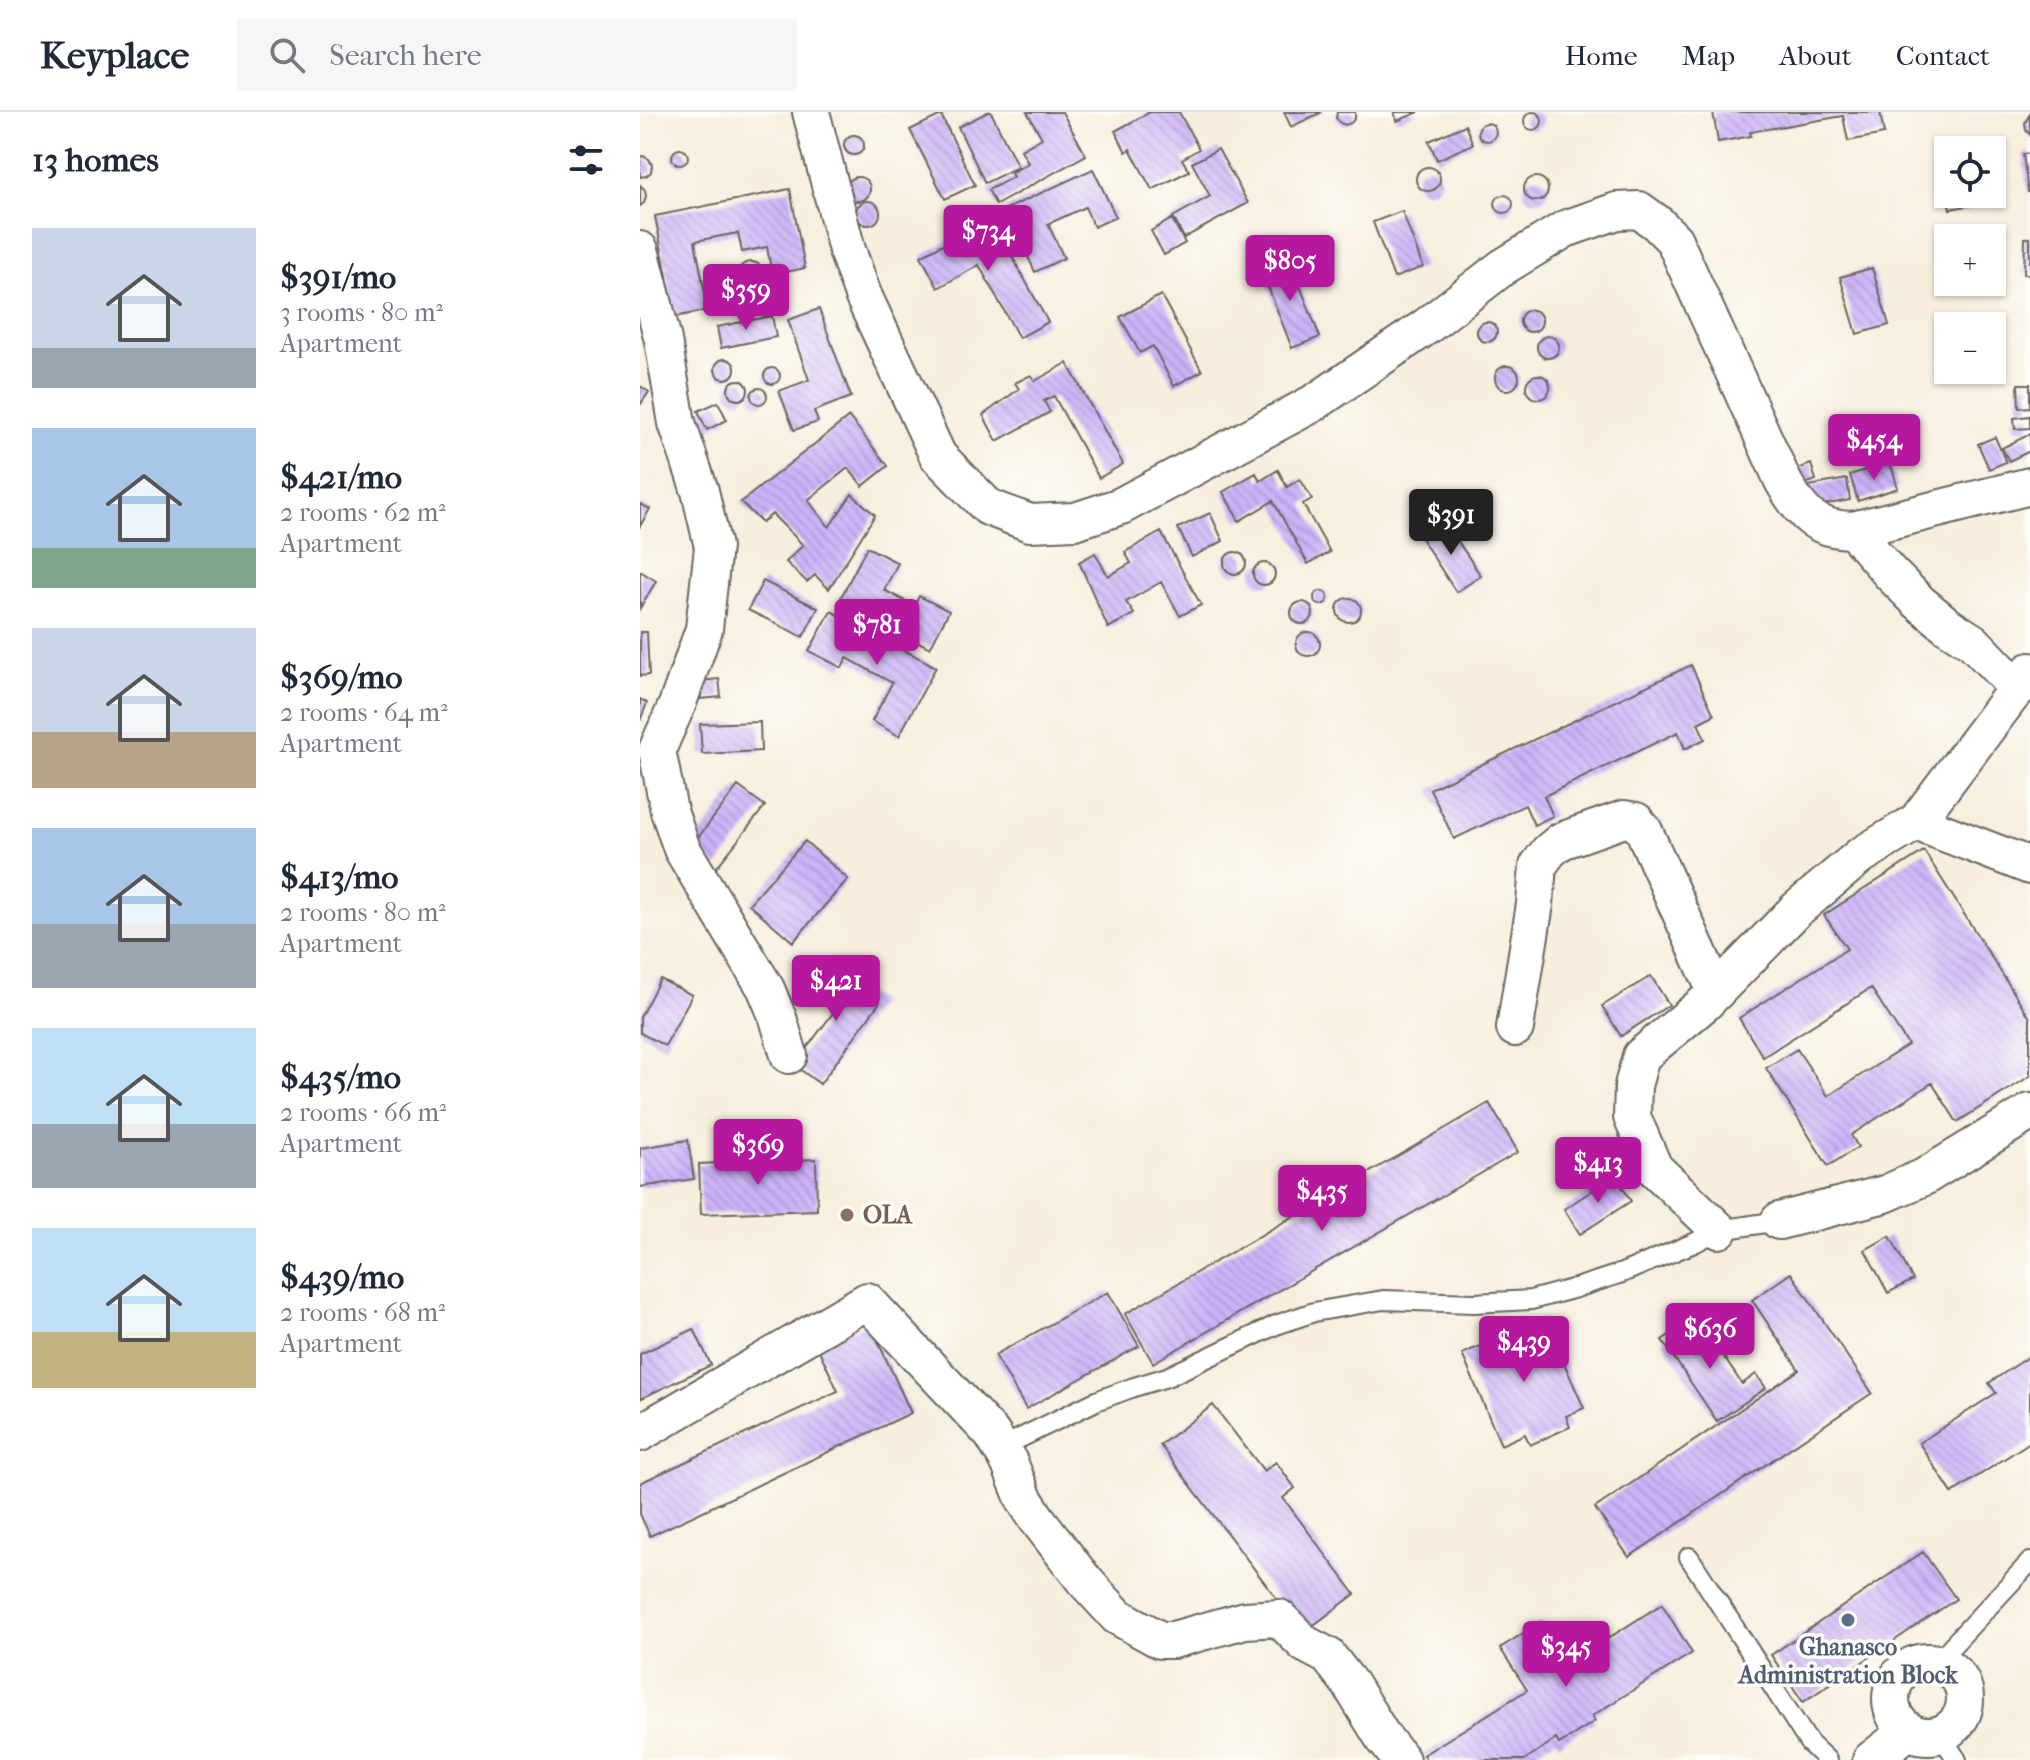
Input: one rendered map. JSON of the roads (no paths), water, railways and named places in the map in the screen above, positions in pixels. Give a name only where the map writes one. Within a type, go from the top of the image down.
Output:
[{"type":"street","points":[[811,112],[847,250],[863,295],[938,456],[988,507],[1030,523],[1075,521],[1121,506],[1314,403],[1427,326],[1503,267],[1565,229],[1617,211],[1639,210],[1674,240],[1783,481],[1797,504],[1821,525],[1836,530],[1853,530],[2030,486]]},
{"type":"street","points":[[640,250],[663,340],[677,423],[700,491],[713,547],[704,629],[677,705],[648,758],[682,849],[766,989],[789,1055]]},
{"type":"street","points":[[1719,1230],[1654,1168],[1632,1117],[1633,1086],[1641,1056],[1705,1003],[1796,910],[1860,856],[1916,822],[2024,680],[1919,602],[1853,530]]},
{"type":"street","points":[[1515,1028],[1538,866],[1561,841],[1624,819],[1636,821],[1644,831],[1716,992]]},
{"type":"street","points":[[1916,822],[2030,866]]},
{"type":"street","points":[[1779,1221],[1885,1194],[1924,1177],[2030,1112]]},
{"type":"street","points":[[640,1433],[867,1301],[992,1434],[1037,1519],[1084,1580],[1117,1616],[1160,1640],[1173,1640],[1245,1620],[1279,1618],[1305,1644],[1328,1656],[1401,1760]]},
{"type":"street","points":[[1871,1760],[1935,1742],[1959,1719],[1965,1697],[1957,1675],[1947,1667],[1925,1662],[1903,1671],[1895,1680],[1890,1703],[1899,1724],[1935,1742]]},
{"type":"lane","points":[[1000,1448],[1096,1401],[1167,1377],[1276,1325],[1314,1312],[1383,1300],[1474,1303],[1531,1300],[1622,1273],[1719,1230],[1779,1221]]},
{"type":"lane","points":[[1689,1557],[1792,1719],[1809,1743],[1827,1760]]},
{"type":"lane","points":[[1936,1663],[2030,1562]]},
{"type":"place","name":"OLA","points":[[847,1215]]},
{"type":"place","name":"Ghanasco Administration Block","points":[[1848,1620]]}]
